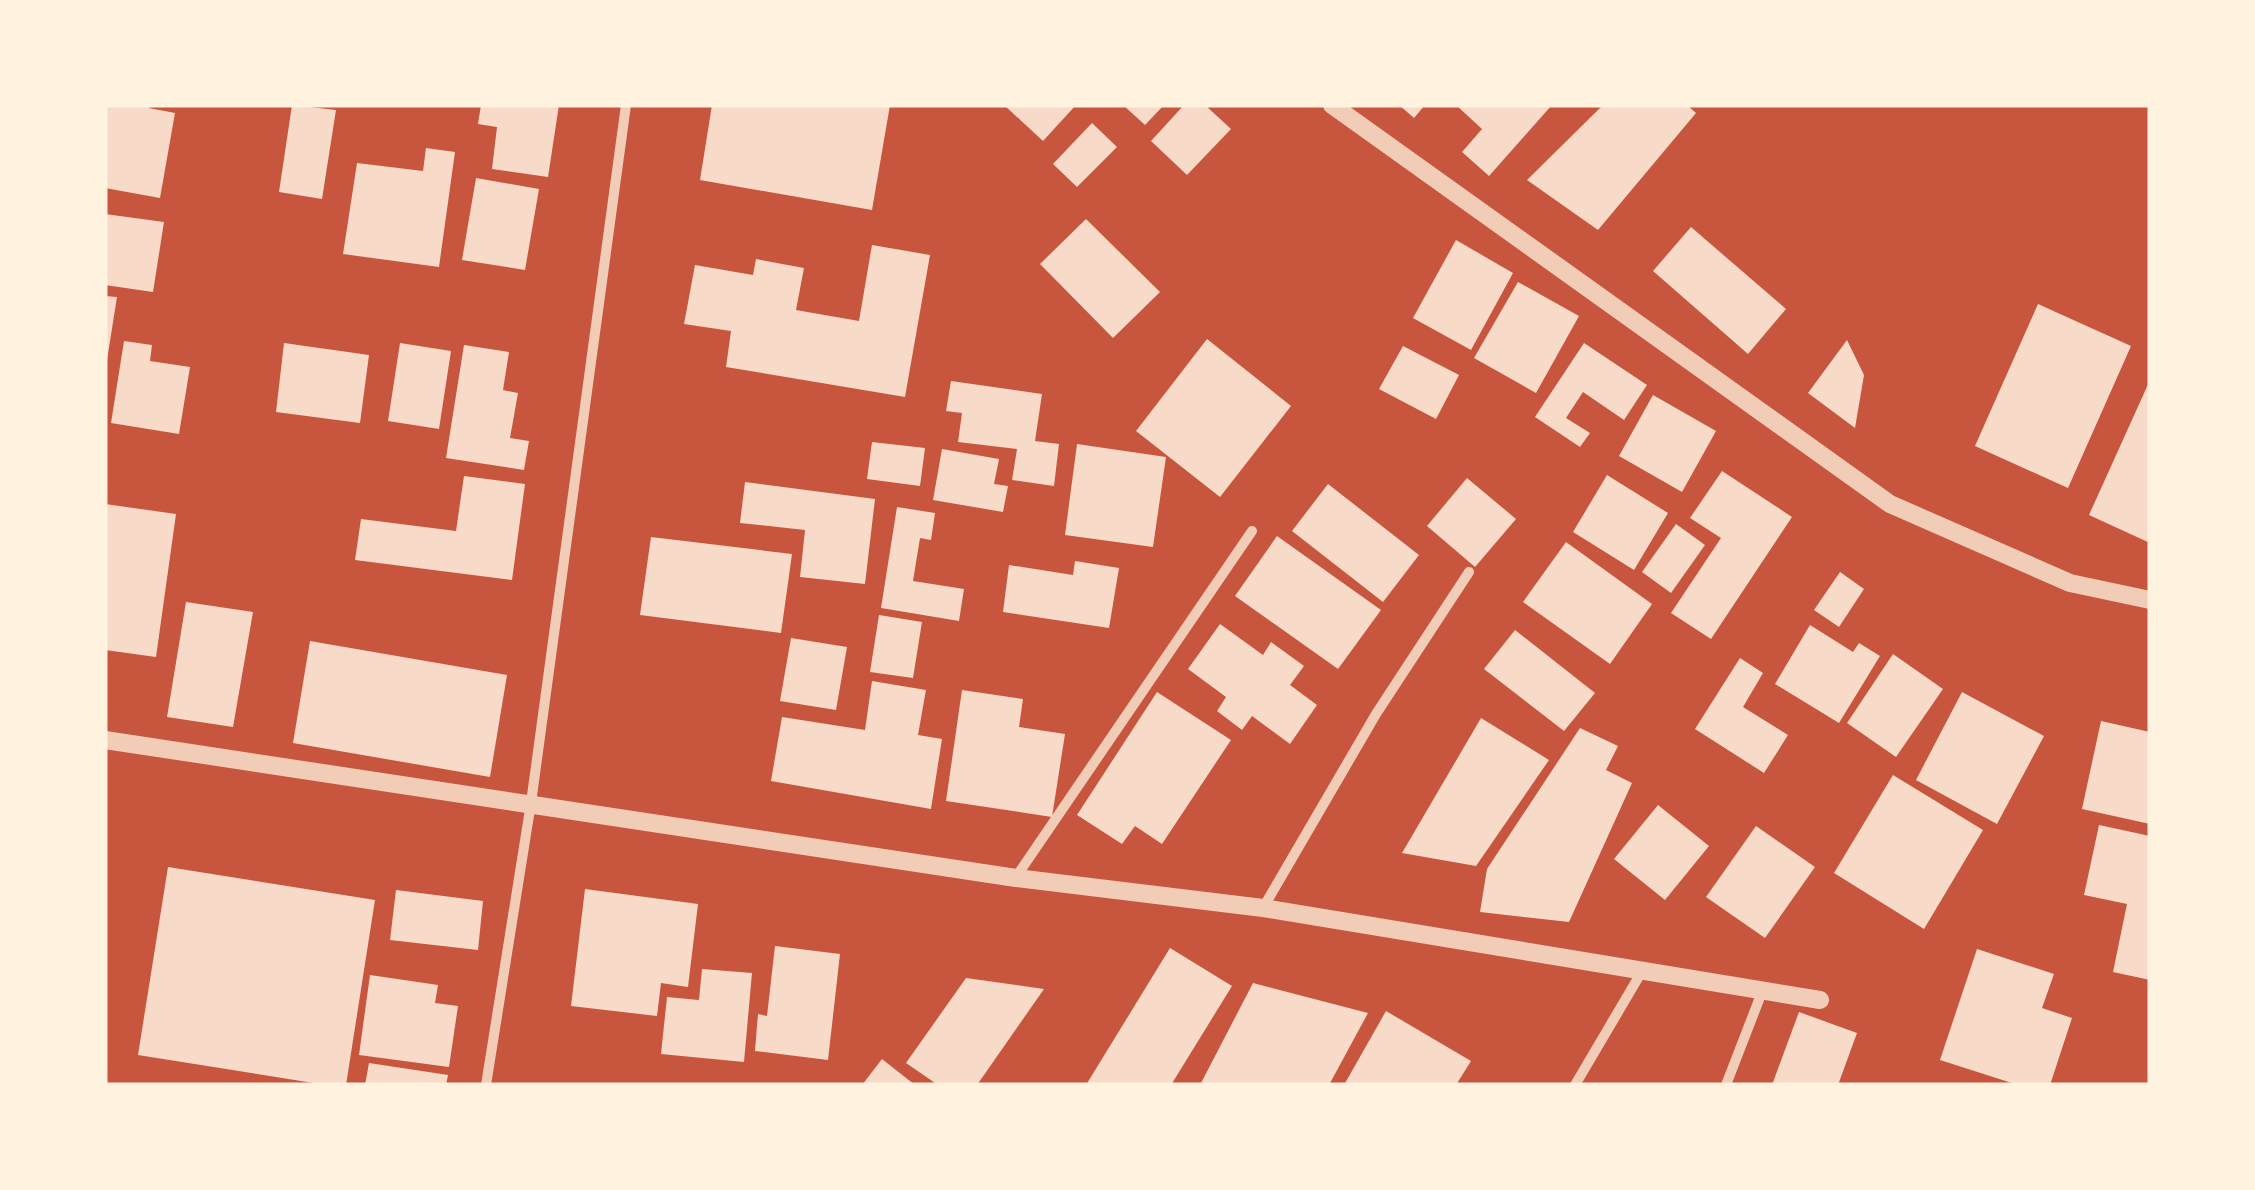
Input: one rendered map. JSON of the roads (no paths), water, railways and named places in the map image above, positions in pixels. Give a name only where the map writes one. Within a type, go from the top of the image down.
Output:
[{"type":"street","points":[[486,1085],[531,802],[626,105]]},
{"type":"street","points":[[1332,105],[1890,504],[2070,583],[2150,600]]},
{"type":"street","points":[[1016,878],[1252,531]]},
{"type":"street","points":[[1263,908],[1376,714],[1469,572]]},
{"type":"street","points":[[105,740],[1016,878],[1263,908],[1820,1000]]},
{"type":"street","points":[[1575,1085],[1641,973]]},
{"type":"street","points":[[1726,1085],[1762,992]]}]
